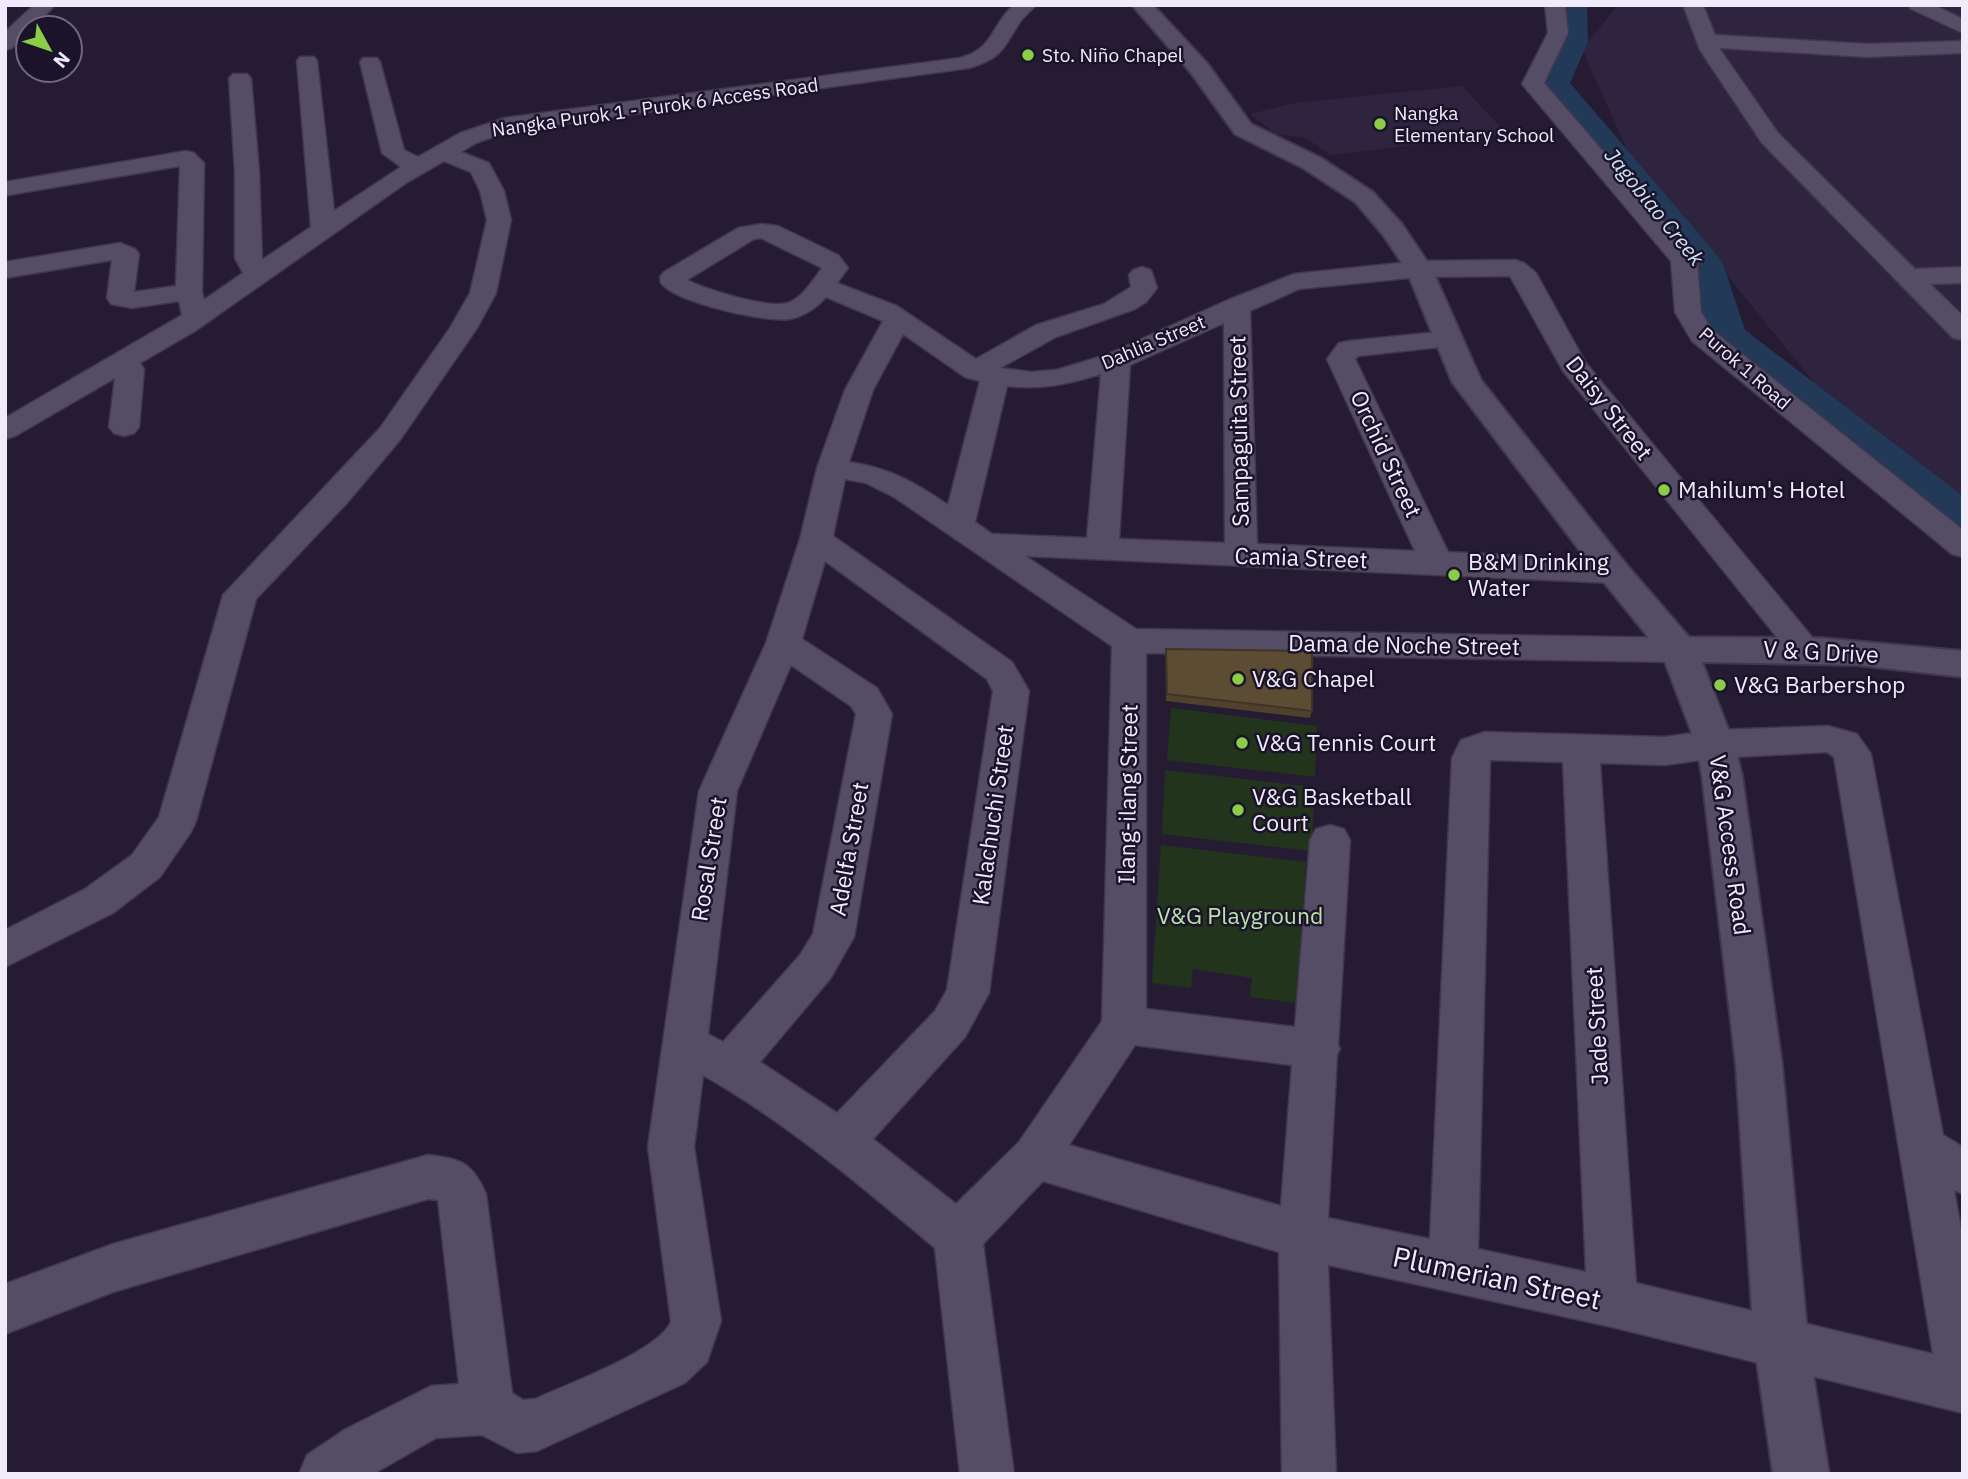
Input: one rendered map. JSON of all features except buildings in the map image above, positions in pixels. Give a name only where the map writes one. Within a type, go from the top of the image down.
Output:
[{"type":"street","points":[[5,44],[45,5]]},
{"type":"street","name":"Nangka Purok 1 - Purok 6 Access Road","points":[[5,430],[125,362],[192,304],[258,277],[323,228],[475,135],[505,125],[941,68],[982,60],[992,53],[1026,5]]},
{"type":"street","name":"V&G Access Road","points":[[1142,5],[1199,68],[1242,128],[1312,163],[1364,197],[1393,230],[1419,269],[1467,383],[1614,572],[1679,650],[1715,744],[1722,775],[1759,1065],[1781,1342],[1801,1474]]},
{"type":"street","name":"Purok 1 Road","points":[[1555,5],[1558,33],[1533,84],[1684,260],[1688,312],[1702,335],[1963,547]]},
{"type":"street","points":[[1693,5],[1720,46],[1770,138],[1943,286],[1963,332]]},
{"type":"street","points":[[1918,5],[1963,27]]},
{"type":"street","points":[[1943,5],[1963,15]]},
{"type":"street","points":[[1720,17],[1720,46]]},
{"type":"street","points":[[1720,46],[1928,51],[1963,47]]},
{"type":"street","points":[[1720,46],[1838,58],[1963,56]]},
{"type":"street","points":[[307,61],[323,228]]},
{"type":"street","points":[[5,950],[99,901],[146,866],[177,821],[240,595],[335,497],[390,434],[463,328],[483,293],[499,220],[492,191],[481,168],[432,159],[406,161],[393,152],[370,62]]},
{"type":"street","points":[[240,78],[247,172],[248,258],[258,277]]},
{"type":"street","points":[[763,90],[781,107]]},
{"type":"street","points":[[5,270],[120,251],[126,254],[120,298],[192,304],[192,163],[186,158],[8,188]]},
{"type":"street","points":[[761,230],[769,231],[833,264],[835,268],[821,286],[798,308],[779,313],[685,289],[674,283],[673,278],[747,233],[761,230]]},
{"type":"street","name":"Daisy Street","points":[[1419,269],[1505,266],[1523,273],[1573,365],[1804,648]]},
{"type":"street","name":"Dahlia Street","points":[[821,286],[888,313],[985,374],[1031,380],[1058,378],[1116,361],[1294,282],[1419,269]]},
{"type":"street","points":[[974,534],[985,374],[1048,330],[1139,297],[1144,288],[1142,275]]},
{"type":"street","name":"Sampaguita Street","points":[[1237,306],[1241,556]]},
{"type":"street","name":"Rosal Street","points":[[488,1408],[517,1427],[537,1424],[667,1366],[689,1344],[696,1321],[671,1147],[682,1043],[718,791],[783,643],[816,539],[832,468],[859,390],[897,319]]},
{"type":"street","name":"Orchid Street","points":[[1436,562],[1341,359],[1349,349],[1448,340]]},
{"type":"street","points":[[1102,549],[1116,361]]},
{"type":"street","points":[[124,427],[130,369],[125,362]]},
{"type":"street","points":[[832,468],[874,475],[905,489],[1129,641]]},
{"type":"street","name":"Camia Street","points":[[974,534],[1102,549],[1614,572]]},
{"type":"street","name":"Kalachuchi Street","points":[[816,539],[1000,671],[1012,691],[968,993],[950,1024],[841,1141]]},
{"type":"street","name":"Dama de Noche Street","points":[[1129,641],[1679,650]]},
{"type":"street","name":"Ilang-ilang Street","points":[[1124,1026],[1129,641]]},
{"type":"street","name":"Adelfa Street","points":[[730,1065],[815,967],[833,937],[874,714],[864,697],[783,643]]},
{"type":"street","name":"V & G Drive","points":[[1679,650],[1804,648],[1922,657],[1963,664]]},
{"type":"street","points":[[1452,1269],[1471,758],[1474,750],[1485,746],[1665,751],[1715,744],[1828,739],[1844,744],[1853,754],[1963,1376]]},
{"type":"street","name":"Jade Street","points":[[1581,749],[1612,1302]]},
{"type":"street","points":[[1310,1474],[1303,1236],[1318,1049],[1330,840]]},
{"type":"street","points":[[958,1236],[1035,1157],[1124,1026],[1318,1049]]},
{"type":"street","points":[[682,1043],[730,1065],[841,1141],[958,1236],[986,1474]]},
{"type":"street","points":[[1924,1149],[1963,1172]]},
{"type":"street","name":"Plumerian Street","points":[[1035,1157],[1303,1236],[1612,1302],[1963,1387]]},
{"type":"street","points":[[5,1310],[113,1268],[428,1177],[450,1180],[462,1194],[488,1408],[431,1412],[363,1449],[326,1474]]},
{"type":"shaded area","points":[[1618,5],[1963,5],[1963,503],[1833,406],[1629,154],[1582,49]]},
{"type":"shaded area","name":"Nangka Elementary School","points":[[1462,86],[1507,134],[1331,155],[1306,138],[1276,134],[1250,114],[1295,103]]},
{"type":"green space","name":"V&G Tennis Court","points":[[1171,708],[1317,726],[1315,777],[1167,760]]},
{"type":"green space","name":"V&G Basketball Court","points":[[1165,770],[1314,787],[1312,851],[1162,834]]},
{"type":"green space","name":"V&G Playground","points":[[1161,845],[1306,862],[1297,1003],[1250,997],[1252,978],[1193,969],[1191,988],[1152,983]]},
{"type":"waterway","name":"Jagobiao Creek","points":[[1572,5],[1572,42],[1553,84],[1703,264],[1726,336],[1963,521]]},
{"type":"place","name":"Sto. Niño Chapel","points":[[1028,55]]},
{"type":"place","name":"Nangka Elementary School","points":[[1380,124]]},
{"type":"place","name":"Mahilum's Hotel","points":[[1664,490]]},
{"type":"place","name":"B&M Drinking Water","points":[[1454,575]]},
{"type":"place","name":"V&G Chapel","points":[[1238,679]]},
{"type":"place","name":"V&G Barbershop","points":[[1720,685]]},
{"type":"place","name":"V&G Tennis Court","points":[[1242,743]]},
{"type":"place","name":"V&G Basketball Court","points":[[1238,810]]}]
